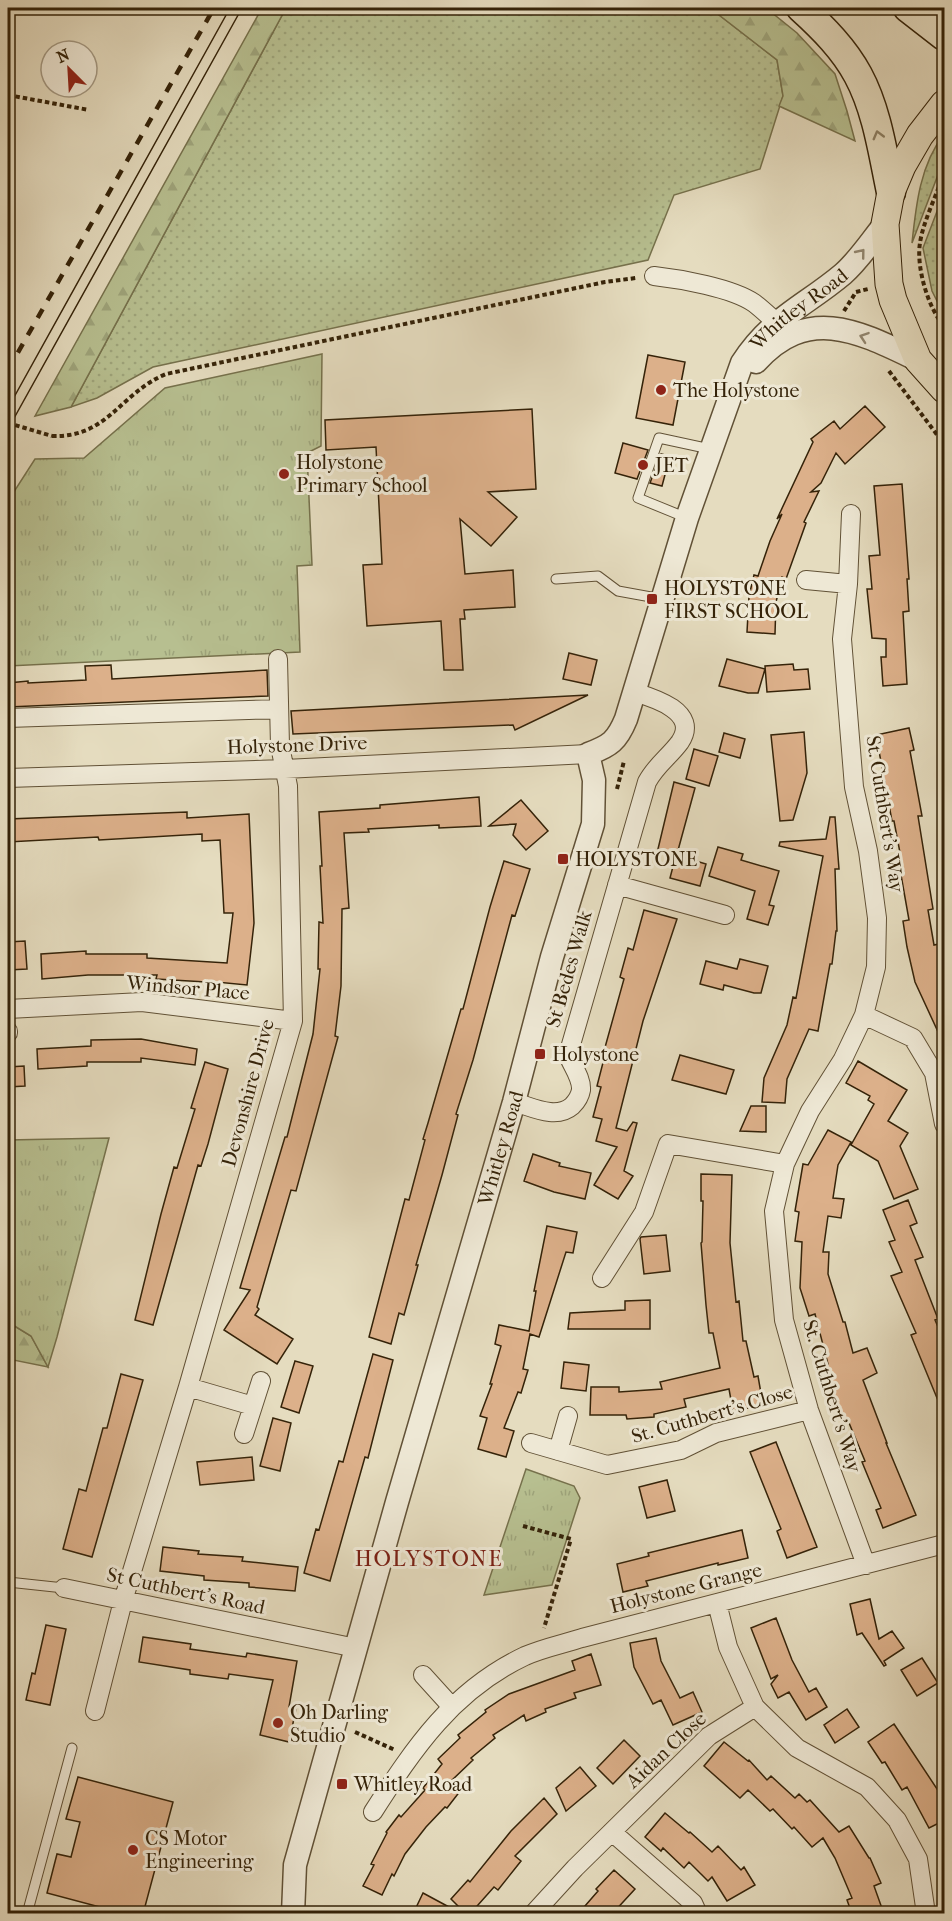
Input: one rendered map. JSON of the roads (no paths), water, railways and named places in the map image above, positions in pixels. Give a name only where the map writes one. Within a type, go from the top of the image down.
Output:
[{"type":"highway","points":[[801,8],[820,25],[843,52],[859,76],[870,104],[891,192]]},
{"type":"highway","points":[[908,8],[938,31]]},
{"type":"main road","points":[[945,104],[920,135],[902,166],[891,192],[885,224],[885,247],[891,292],[918,360],[945,389]]},
{"type":"street","name":"Whitley Road","points":[[293,1914],[296,1864],[514,1102],[552,957],[593,824],[594,780],[588,754],[613,742],[620,734],[687,518],[742,363],[751,349],[776,322],[842,274],[885,224]]},
{"type":"street","points":[[654,276],[675,278],[734,293],[755,304],[776,322]]},
{"type":"street","name":"Whitley Road","points":[[728,402],[750,369],[762,356],[776,344],[807,329],[840,328],[881,342],[918,360]]},
{"type":"street","name":"St. Cuthbert's Way","points":[[851,514],[848,584],[842,639],[854,787],[868,851],[877,918],[876,967],[864,1015],[843,1059],[810,1112],[785,1164],[774,1211],[784,1320],[809,1410],[866,1565]]},
{"type":"street","points":[[806,580],[848,584]]},
{"type":"street","name":"Devonshire Drive","points":[[95,1711],[123,1601],[188,1387],[293,1022],[288,786],[280,747],[278,659]]},
{"type":"street","name":"St Bedes Walk","points":[[514,1102],[550,1113],[566,1111],[576,1102],[581,1091],[579,1078],[568,1055],[617,885],[647,782],[653,770],[679,744],[684,735],[682,719],[668,704],[634,692]]},
{"type":"street","name":"Holystone Drive","points":[[8,718],[279,709]]},
{"type":"street","name":"Holystone Drive","points":[[8,778],[285,769],[588,754]]},
{"type":"street","points":[[617,885],[725,915]]},
{"type":"street","name":"Windsor Place","points":[[8,1010],[142,1002],[293,1022]]},
{"type":"street","points":[[864,1015],[913,1038],[934,1073],[945,1124]]},
{"type":"street","points":[[602,1278],[644,1212],[668,1144],[785,1164]]},
{"type":"street","points":[[244,1434],[261,1381]]},
{"type":"street","points":[[188,1387],[253,1406]]},
{"type":"street","name":"St. Cuthbert's Close","points":[[531,1443],[607,1465],[681,1450],[716,1433],[809,1410]]},
{"type":"street","points":[[558,1451],[568,1416]]},
{"type":"street","name":"Holystone Grange","points":[[373,1812],[409,1756],[440,1717],[475,1686],[525,1656],[582,1638],[945,1544]]},
{"type":"street","name":"St Cuthbert's Road","points":[[64,1588],[356,1648]]},
{"type":"street","points":[[717,1603],[728,1647],[754,1707],[797,1749],[867,1787],[897,1820],[918,1858],[926,1914]]},
{"type":"street","points":[[423,1676],[452,1707]]},
{"type":"street","name":"Aidan Close","points":[[533,1914],[575,1868],[709,1736],[754,1707]]},
{"type":"street","points":[[612,1832],[693,1903],[698,1914]]},
{"type":"lane","points":[[687,518],[638,498],[659,438],[711,449]]},
{"type":"lane","points":[[556,579],[598,576],[618,591],[662,599]]},
{"type":"lane","name":"St Cuthbert's Road","points":[[8,1582],[64,1588]]},
{"type":"lane","points":[[27,1914],[72,1748]]},
{"type":"tram line","points":[[8,408],[230,8]]},
{"type":"tram line","points":[[8,429],[242,8]]},
{"type":"railway","points":[[8,370],[214,8]]},
{"type":"place","name":"The Holystone","points":[[661,390]]},
{"type":"place","name":"JET","points":[[643,465]]},
{"type":"place","name":"Holystone Primary School","points":[[284,474]]},
{"type":"place","name":"HOLYSTONE FIRST SCHOOL","points":[[652,599]]},
{"type":"place","name":"HOLYSTONE","points":[[563,859]]},
{"type":"place","name":"Holystone","points":[[540,1054]]},
{"type":"place","name":"Oh Darling Studio","points":[[278,1723]]},
{"type":"place","name":"Whitley Road","points":[[342,1784]]},
{"type":"place","name":"CS Motor Engineering","points":[[133,1850]]},
{"type":"district","name":"HOLYSTONE","points":[[429,1559]]}]
